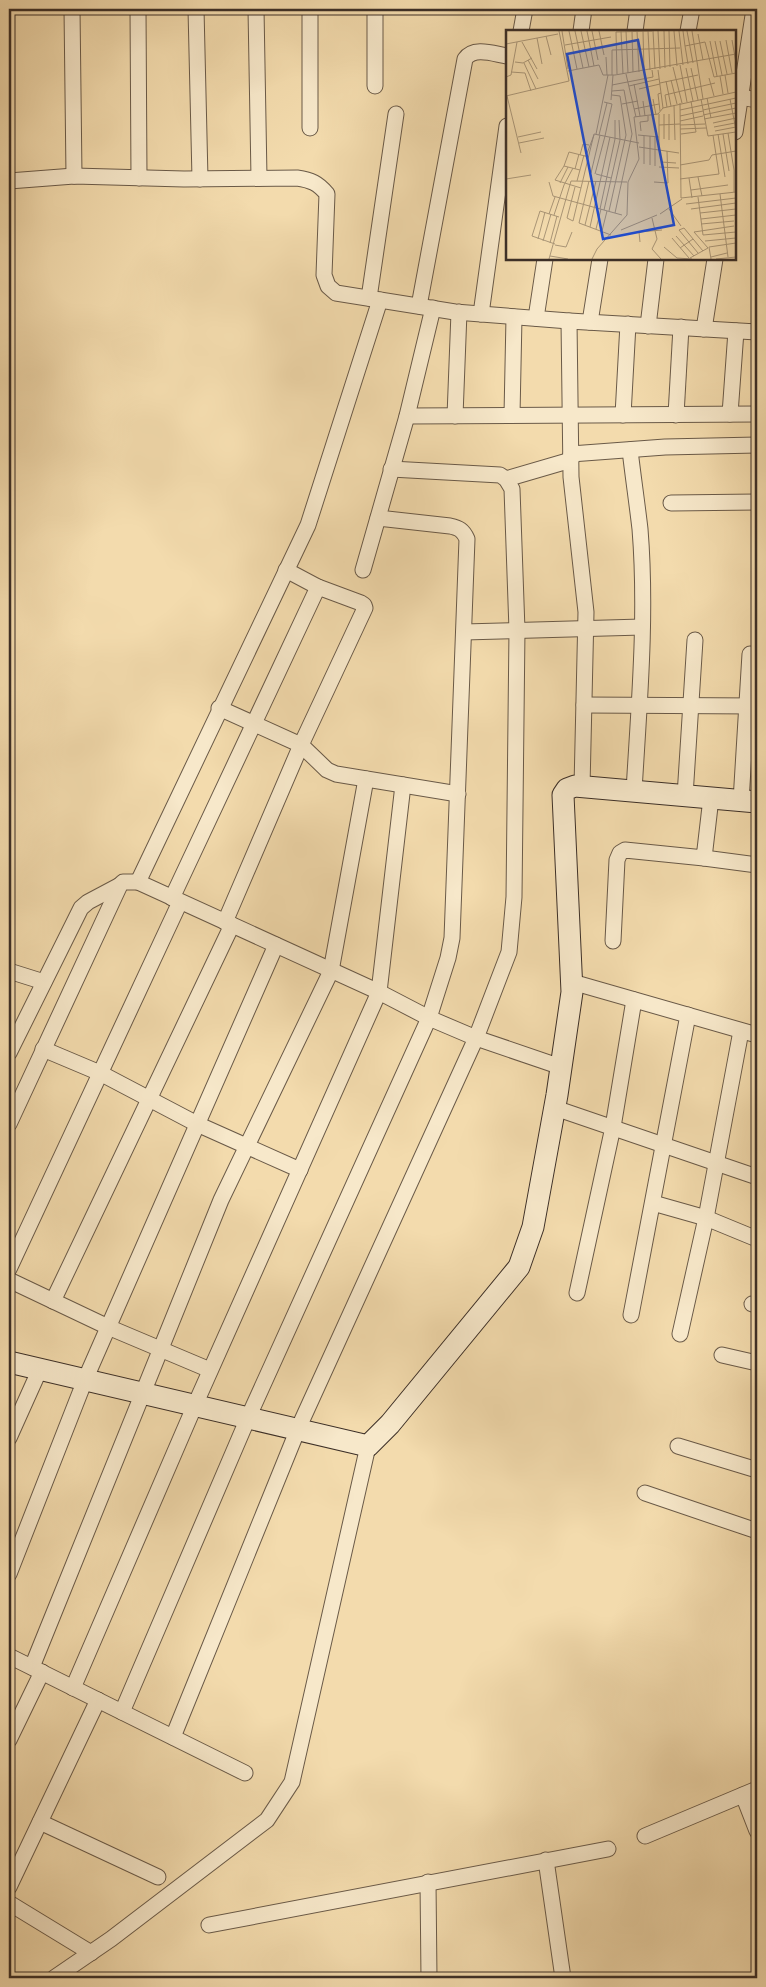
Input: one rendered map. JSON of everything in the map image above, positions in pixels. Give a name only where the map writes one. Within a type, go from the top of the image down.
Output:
[{"type":"street","points":[[72,9],[74,176]]},
{"type":"street","points":[[138,9],[139,178]]},
{"type":"street","points":[[196,9],[200,179]]},
{"type":"street","points":[[256,9],[259,178]]},
{"type":"street","points":[[310,9],[310,128]]},
{"type":"street","points":[[375,9],[375,86]]},
{"type":"street","points":[[521,30],[525,9]]},
{"type":"street","points":[[581,30],[584,9]]},
{"type":"street","points":[[634,30],[638,9]]},
{"type":"street","points":[[688,30],[692,9]]},
{"type":"street","points":[[736,120],[738,97],[754,9]]},
{"type":"street","points":[[363,570],[406,416],[426,307],[465,59],[468,54],[474,51],[506,56]]},
{"type":"street","points":[[738,97],[757,100]]},
{"type":"street","points":[[138,882],[219,708],[308,525],[375,299],[396,114]]},
{"type":"street","points":[[481,314],[506,133]]},
{"type":"street","points":[[9,181],[74,176],[200,179],[297,178],[312,180],[327,194],[324,280],[336,293],[458,312],[569,321],[757,332]]},
{"type":"street","points":[[536,318],[545,260]]},
{"type":"street","points":[[590,322],[600,260]]},
{"type":"street","points":[[648,326],[656,260]]},
{"type":"street","points":[[704,328],[715,260]]},
{"type":"street","points":[[455,416],[458,312]]},
{"type":"street","points":[[512,415],[514,317]]},
{"type":"street","points":[[569,321],[573,494],[586,612],[582,787]]},
{"type":"street","points":[[623,415],[628,324]]},
{"type":"street","points":[[676,415],[681,327]]},
{"type":"street","points":[[730,414],[736,330]]},
{"type":"street","points":[[406,416],[757,414]]},
{"type":"street","points":[[506,479],[571,457],[630,450],[716,445],[757,445]]},
{"type":"street","points":[[630,450],[640,529],[642,627],[634,792]]},
{"type":"street","points":[[173,1737],[298,1429],[476,1038],[509,952],[514,897],[517,630],[512,489],[506,479],[500,475],[391,470]]},
{"type":"street","points":[[671,503],[757,502]]},
{"type":"street","points":[[122,1712],[248,1418],[429,1018],[448,958],[452,938],[467,539],[464,532],[450,526],[378,518]]},
{"type":"street","points":[[53,1301],[149,1099],[228,924],[301,744],[365,608],[361,603],[318,587],[286,570]]},
{"type":"street","points":[[9,1270],[100,1073],[254,724],[318,587]]},
{"type":"street","points":[[464,632],[642,627]]},
{"type":"street","points":[[685,796],[695,640]]},
{"type":"street","points":[[54,1978],[91,1953],[267,1820],[292,1782],[368,1446],[390,1424],[519,1267],[533,1228],[555,1108],[572,992],[563,796],[567,789],[575,786],[749,802],[752,706],[750,654]]},
{"type":"street","points":[[584,705],[752,706]]},
{"type":"street","points":[[219,708],[301,744],[330,772],[458,794]]},
{"type":"street","points":[[9,1740],[142,1393],[220,1200],[332,971],[366,779]]},
{"type":"street","points":[[73,1688],[210,1370],[379,992],[403,785]]},
{"type":"street","points":[[704,858],[711,798]]},
{"type":"street","points":[[613,941],[617,860],[620,853],[625,850],[757,865]]},
{"type":"street","points":[[9,1053],[81,908],[123,882],[138,882],[379,992],[429,1018],[476,1038],[561,1067]]},
{"type":"street","points":[[9,1124],[13,1103],[44,1049],[120,885]]},
{"type":"street","points":[[9,1574],[85,1380],[276,946]]},
{"type":"street","points":[[9,971],[44,982]]},
{"type":"street","points":[[572,982],[757,1035]]},
{"type":"street","points":[[577,1293],[613,1127],[634,1000]]},
{"type":"street","points":[[631,1315],[688,1015]]},
{"type":"street","points":[[680,1334],[706,1218],[741,1031]]},
{"type":"street","points":[[44,1049],[100,1073],[197,1124],[300,1170]]},
{"type":"street","points":[[555,1108],[757,1177]]},
{"type":"street","points":[[653,1203],[706,1218],[757,1238]]},
{"type":"street","points":[[9,1280],[108,1327],[210,1370]]},
{"type":"street","points":[[722,1354],[757,1363]]},
{"type":"street","points":[[9,1362],[368,1446]]},
{"type":"street","points":[[9,1438],[40,1369]]},
{"type":"street","points":[[678,1446],[757,1470]]},
{"type":"street","points":[[645,1494],[757,1531]]},
{"type":"street","points":[[9,1656],[245,1773]]},
{"type":"street","points":[[9,1887],[98,1700]]},
{"type":"street","points":[[645,1836],[750,1792],[757,1831]]},
{"type":"street","points":[[40,1822],[158,1878]]},
{"type":"street","points":[[209,1925],[608,1849]]},
{"type":"street","points":[[546,1860],[563,1978]]},
{"type":"street","points":[[428,1882],[430,1978]]},
{"type":"street","points":[[9,1903],[91,1953]]}]
